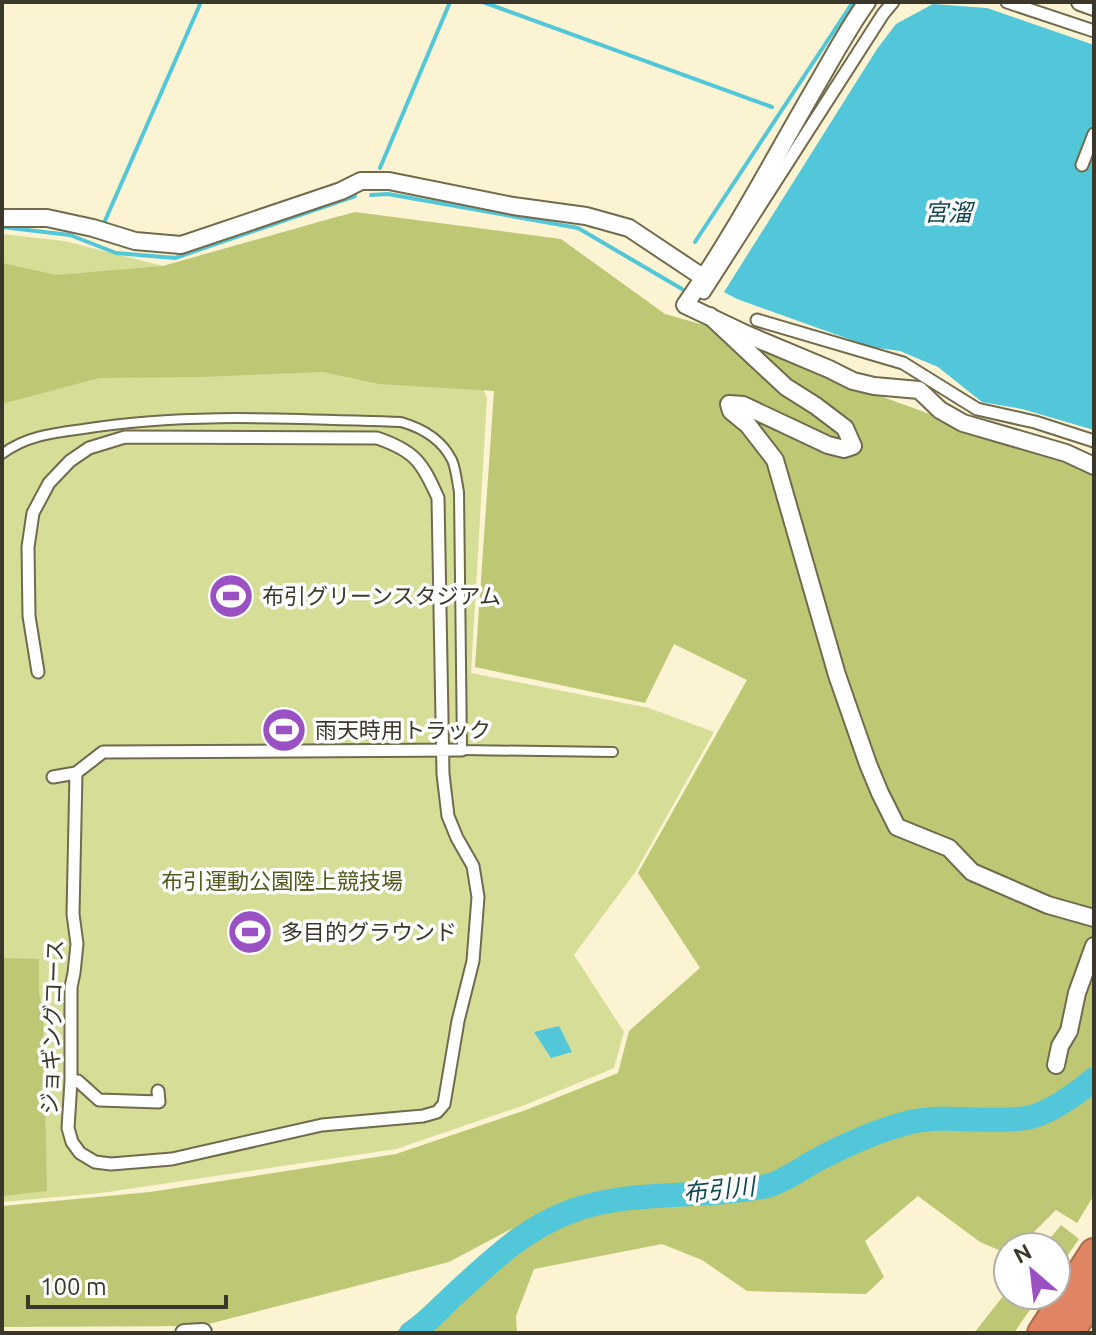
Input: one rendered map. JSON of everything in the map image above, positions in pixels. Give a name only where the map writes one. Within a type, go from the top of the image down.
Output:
[{"type":"highway","points":[[1042,1333],[1094,1253]]},
{"type":"highway","points":[[1069,1333],[1094,1295]]},
{"type":"street","points":[[704,286],[867,2]]},
{"type":"street","points":[[893,2],[704,286],[685,305],[853,381],[919,390],[940,410],[963,423],[1066,453],[1094,466]]},
{"type":"street","points":[[1007,2],[1094,31]]},
{"type":"street","points":[[1080,2],[1094,7]]},
{"type":"street","points":[[1082,165],[1094,134]]},
{"type":"street","points":[[2,218],[47,218],[135,241],[181,245],[341,191],[361,181],[389,181],[513,206],[586,216],[629,228],[704,286]]},
{"type":"street","points":[[710,316],[786,387],[845,428],[853,446],[844,449],[828,445],[743,405],[729,404],[731,411],[748,425],[775,460],[837,675],[874,779],[897,827],[949,848],[972,872],[1048,905],[1094,918]]},
{"type":"street","points":[[757,320],[903,363],[977,409],[1035,422],[1094,441]]},
{"type":"street","name":"ジョギングコース","points":[[38,672],[29,616],[28,547],[33,513],[49,483],[70,461],[89,448],[125,437],[377,438],[400,446],[417,458],[438,498],[443,774],[448,816],[473,866],[478,897],[473,961],[458,1021],[444,1104],[437,1112],[423,1116],[322,1125],[172,1159],[111,1164],[95,1162],[80,1153],[72,1142],[68,1121],[71,987],[77,944],[73,914],[76,773]]},
{"type":"street","points":[[53,777],[76,773],[103,752],[462,750]]},
{"type":"street","points":[[1056,1065],[1094,946]]},
{"type":"street","points":[[71,1081],[78,1081],[99,1100],[159,1102],[158,1091]]},
{"type":"street","points":[[184,1333],[203,1332]]},
{"type":"lane","points":[[2,454],[16,444],[48,434],[169,418],[401,422],[420,428],[439,442],[452,460],[459,492],[462,750],[613,752]]},
{"type":"green space","points":[[355,212],[561,239],[665,314],[711,327],[798,366],[1094,474],[1094,1195],[1077,1223],[1056,1210],[1035,1231],[992,1231],[992,1247],[980,1242],[918,1196],[865,1241],[884,1277],[866,1294],[747,1291],[702,1260],[662,1244],[534,1269],[516,1316],[517,1333],[395,1333],[513,1228],[449,1262],[201,1326],[2,1327],[2,1206],[150,1192],[396,1154],[526,1110],[618,1073],[629,1031],[700,968],[638,873],[747,680],[674,644],[645,703],[475,667],[494,391],[379,384],[323,372],[99,378],[2,404],[2,263],[56,275],[163,266]]},
{"type":"green space","name":"布引運動公園陸上競技場","points":[[339,216],[416,235],[487,398],[471,673],[649,708],[714,732],[636,871],[574,955],[624,1032],[614,1068],[525,1105],[396,1149],[101,1193],[2,1202],[2,234],[64,241],[163,266]]},
{"type":"green space","points":[[2,958],[39,959],[47,1191],[2,1196]]},
{"type":"green space","points":[[1072,1234],[1079,1239],[1072,1249]]},
{"type":"green space","points":[[992,1310],[1029,1311],[1014,1333],[974,1333]]},
{"type":"water","name":"宮溜","points":[[933,4],[987,8],[1094,45],[1094,430],[1022,409],[982,402],[938,367],[900,351],[871,347],[724,292],[877,49],[896,24]]},
{"type":"water","points":[[559,1026],[572,1052],[551,1058],[534,1032]]},
{"type":"waterway","points":[[104,223],[201,2]]},
{"type":"waterway","points":[[380,168],[450,2]]},
{"type":"waterway","points":[[483,2],[772,107]]},
{"type":"waterway","points":[[695,242],[853,2]]},
{"type":"waterway","points":[[371,195],[388,194],[578,228],[682,289]]},
{"type":"waterway","points":[[2,227],[70,235],[116,253],[175,258],[355,196]]},
{"type":"waterway","name":"布引川","points":[[411,1333],[506,1249],[536,1228],[569,1212],[617,1200],[767,1186],[838,1149],[886,1129],[925,1120],[1026,1118],[1062,1103],[1094,1079]]},
{"type":"place","name":"布引グリーンスタジアム","points":[[231,596]]},
{"type":"place","name":"雨天時用トラック","points":[[284,730]]},
{"type":"place","name":"多目的グラウンド","points":[[250,932]]}]
